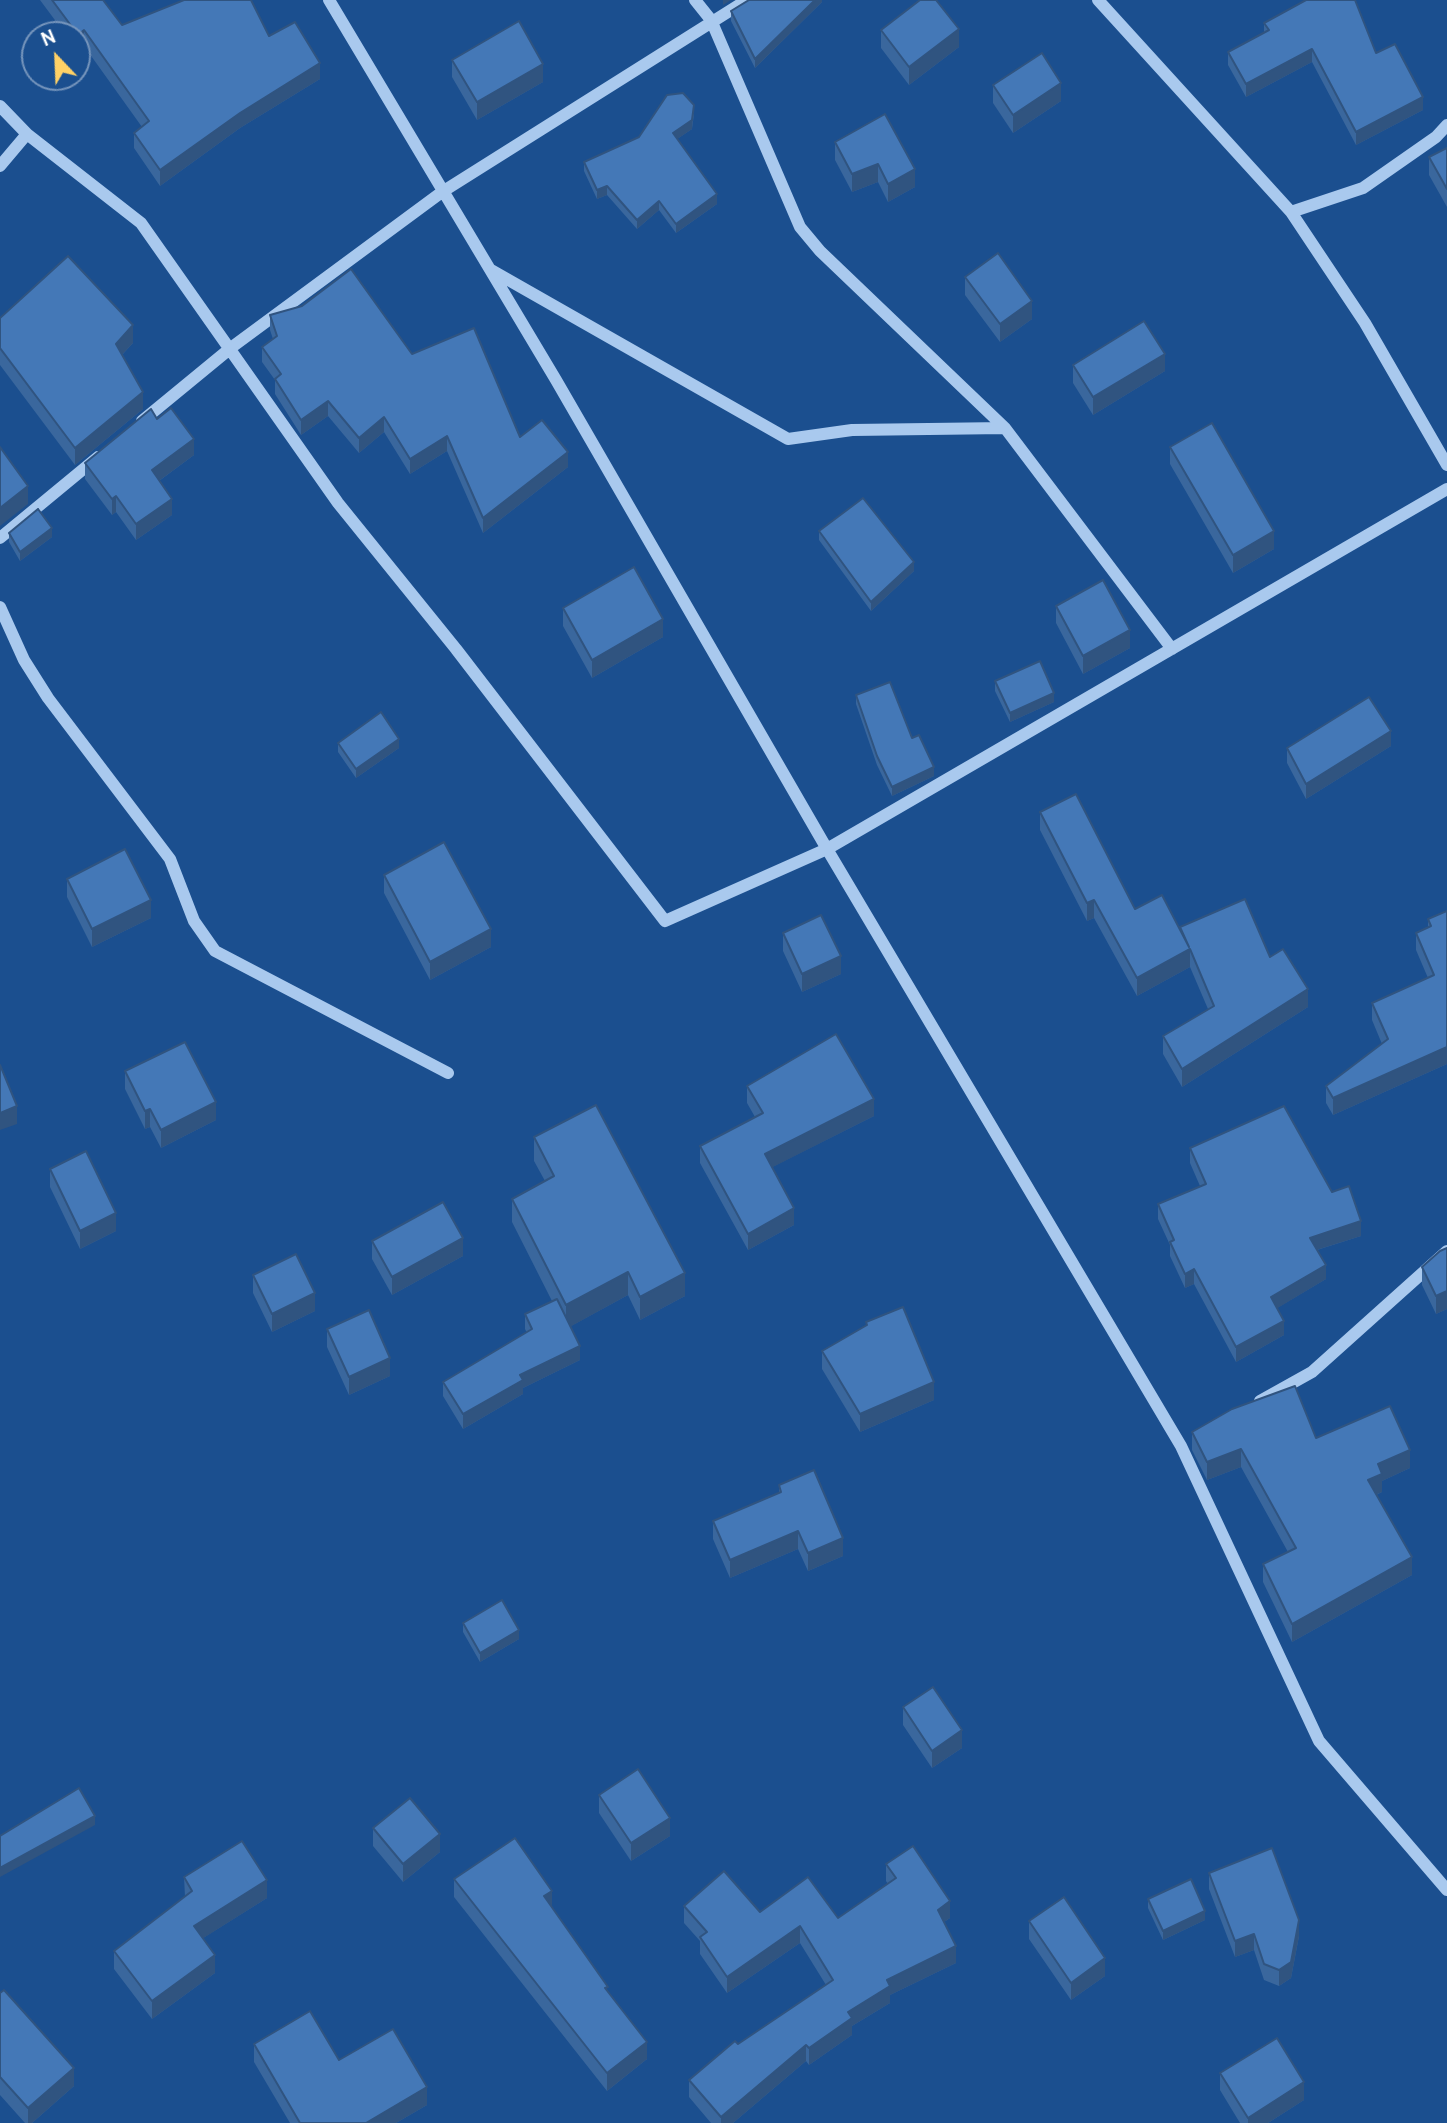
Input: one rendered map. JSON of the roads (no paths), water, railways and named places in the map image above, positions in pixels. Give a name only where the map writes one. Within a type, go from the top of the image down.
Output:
[{"type":"street","points":[[329,0],[556,380],[827,849],[1186,1442],[1319,1741],[1447,1890]]},
{"type":"street","points":[[695,0],[711,20],[800,227],[820,250],[1005,428],[1172,649]]},
{"type":"street","points":[[126,434],[232,347],[442,192],[711,20],[747,0]]},
{"type":"street","points":[[1098,0],[1291,212],[1365,323],[1447,465]]},
{"type":"street","points":[[0,106],[27,134],[141,223],[232,347],[338,503],[472,670],[665,921],[827,849],[1447,489]]},
{"type":"street","points":[[1291,212],[1363,188],[1436,137],[1447,125]]},
{"type":"street","points":[[0,166],[27,134]]},
{"type":"street","points":[[488,268],[788,439],[852,430],[1005,428]]},
{"type":"street","points":[[0,538],[105,451]]},
{"type":"street","points":[[0,607],[24,660],[48,698],[170,859],[194,922],[215,951],[448,1073]]},
{"type":"street","points":[[1252,1405],[1312,1372],[1447,1251]]}]
